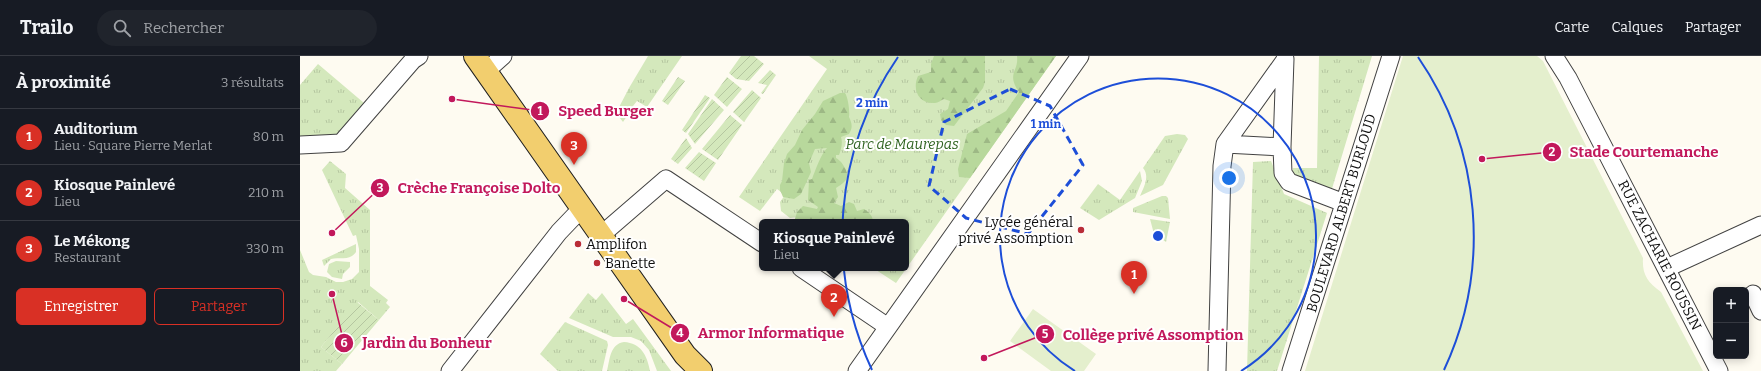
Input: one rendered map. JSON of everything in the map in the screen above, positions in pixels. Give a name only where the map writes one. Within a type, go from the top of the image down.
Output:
[{"type":"main road","points":[[480,64],[685,355],[701,371]]},
{"type":"street","points":[[300,145],[341,143],[413,60],[419,56]]},
{"type":"street","points":[[480,64],[503,56]]},
{"type":"street","points":[[857,371],[1080,56]]},
{"type":"street","name":"BOULEVARD ALBERT BURLOUD","points":[[1291,371],[1391,56]]},
{"type":"street","name":"RUE ZACHARIE ROUSSIN","points":[[1554,56],[1568,78],[1719,371]]},
{"type":"street","points":[[1285,58],[1282,147],[1283,173],[1289,182],[1344,204]]},
{"type":"street","points":[[1217,371],[1222,166],[1225,144],[1285,58]]},
{"type":"street","points":[[1225,144],[1282,147]]},
{"type":"street","points":[[600,236],[666,179],[759,241]]},
{"type":"street","points":[[450,371],[559,232],[581,209]]},
{"type":"street","points":[[1667,268],[1761,225]]},
{"type":"street","points":[[806,271],[888,326]]},
{"type":"street","points":[[1753,294],[1761,311]]},
{"type":"highlighted area","points":[[1010,89],[1050,106],[1083,165],[1028,234],[966,218],[929,186],[944,122]]},
{"type":"green space","points":[[648,56],[682,56],[647,107],[637,101],[633,106],[644,114],[642,117],[631,110],[623,122],[616,113]]},
{"type":"green space","points":[[741,56],[754,56],[764,64],[749,81],[736,79],[729,73]]},
{"type":"green space","name":"Parc de Maurepas","points":[[809,56],[1056,56],[909,265],[909,219],[790,218],[781,211],[780,202],[785,195],[777,189],[760,211],[739,197],[827,69]]},
{"type":"green space","points":[[934,56],[985,56],[985,82],[983,88],[954,126],[946,125],[941,120],[940,114],[948,109],[950,101],[944,99],[936,103],[929,103],[924,101],[916,91],[916,81],[918,76],[931,72],[931,64]]},
{"type":"green space","points":[[1017,56],[1056,56],[970,178],[959,177],[958,169],[967,134],[1006,111],[1019,92],[1013,81]]},
{"type":"green space","points":[[1319,56],[1372,56],[1331,192],[1293,176],[1293,168],[1317,168]]},
{"type":"green space","points":[[1403,56],[1537,56],[1543,61],[1643,258],[1643,269],[1646,277],[1652,285],[1661,292],[1703,371],[1305,371]]},
{"type":"green space","points":[[318,64],[364,103],[336,135],[300,138],[300,85]]},
{"type":"green space","points":[[770,70],[776,75],[763,94],[761,93],[767,85],[758,83]]},
{"type":"green space","points":[[678,77],[685,81],[668,105],[662,101]]},
{"type":"green space","points":[[727,77],[742,89],[727,107],[714,95]]},
{"type":"green space","points":[[752,90],[761,98],[744,122],[733,112]]},
{"type":"green space","points":[[840,93],[845,93],[852,128],[849,134],[841,137],[842,144],[839,155],[836,155],[836,158],[841,162],[847,172],[847,178],[836,188],[838,197],[834,203],[841,206],[849,202],[854,204],[857,211],[864,209],[869,213],[872,219],[795,219],[797,212],[803,206],[817,209],[818,207],[808,200],[809,180],[812,179],[820,158],[827,148],[815,149],[809,163],[811,172],[801,194],[794,199],[783,197],[780,190],[784,163],[787,154],[795,145],[802,130],[823,101]]},
{"type":"green space","points":[[705,95],[710,98],[686,133],[682,130]]},
{"type":"green space","points":[[712,99],[724,110],[695,144],[688,134]]},
{"type":"green space","points":[[730,115],[742,125],[718,160],[702,149]]},
{"type":"green space","points":[[1177,134],[1185,135],[1188,139],[1163,185],[1140,196],[1145,185],[1146,178],[1143,168],[1165,136]]},
{"type":"green space","points":[[686,138],[692,148],[678,164],[671,159]]},
{"type":"green space","points":[[699,152],[716,163],[704,181],[685,168]]},
{"type":"green space","points":[[330,161],[346,174],[345,188],[370,210],[370,286],[388,300],[386,303],[390,307],[379,320],[358,302],[321,347],[342,364],[336,371],[300,371],[300,250],[309,272],[313,275],[326,277],[336,282],[343,282],[352,279],[359,272],[359,249],[356,235],[353,236],[322,170]]},
{"type":"green space","points":[[1271,161],[1284,194],[1327,213],[1277,371],[1247,371],[1253,162]]},
{"type":"green space","points":[[1140,171],[1142,181],[1135,198],[1099,220],[1080,208],[1098,184],[1120,200]]},
{"type":"green space","points":[[1162,196],[1166,196],[1168,198],[1170,219],[1133,212],[1133,208]]},
{"type":"green space","points":[[1150,219],[1170,222],[1166,242],[1154,234]]},
{"type":"green space","points":[[356,244],[356,252],[354,255],[348,258],[331,259],[324,266],[322,260]]},
{"type":"green space","points":[[336,261],[350,262],[350,267],[343,274],[342,279],[332,277],[327,272],[329,264]]},
{"type":"green space","name":"Parc de Maurepas","points":[[878,271],[904,271],[896,283]]},
{"type":"green space","points":[[588,293],[596,300],[602,293],[626,324],[633,319],[671,371],[657,371],[649,350],[641,341],[631,337],[613,337],[569,318]]},
{"type":"green space","points":[[357,302],[379,320],[342,364],[321,347]]},
{"type":"green space","points":[[1033,309],[1096,354],[1084,371],[1051,371],[1010,341]]},
{"type":"green space","points":[[565,322],[607,341],[608,345],[602,371],[558,371],[540,354]]},
{"type":"green space","points":[[624,342],[639,347],[645,355],[650,371],[607,371],[613,349],[619,343]]},
{"type":"place","name":"Speed Burger","points":[[452,99]]},
{"type":"place","name":"Stade Courtemanche","points":[[1482,159]]},
{"type":"place","name":"Le Mékong","points":[[574,165]]},
{"type":"place","name":"Lycée général privé Assomption","points":[[1081,230]]},
{"type":"place","name":"Crèche Françoise Dolto","points":[[332,233]]},
{"type":"place","name":"Amplifon","points":[[578,244]]},
{"type":"place","name":"Banette","points":[[597,263]]},
{"type":"place","name":"Jardin du Bonheur","points":[[332,294]]},
{"type":"place","name":"Auditorium","points":[[1134,294]]},
{"type":"place","name":"Armor Informatique","points":[[624,299]]},
{"type":"place","name":"Kiosque Painlevé","points":[[834,317]]},
{"type":"place","name":"Collège privé Assomption","points":[[984,358]]}]
